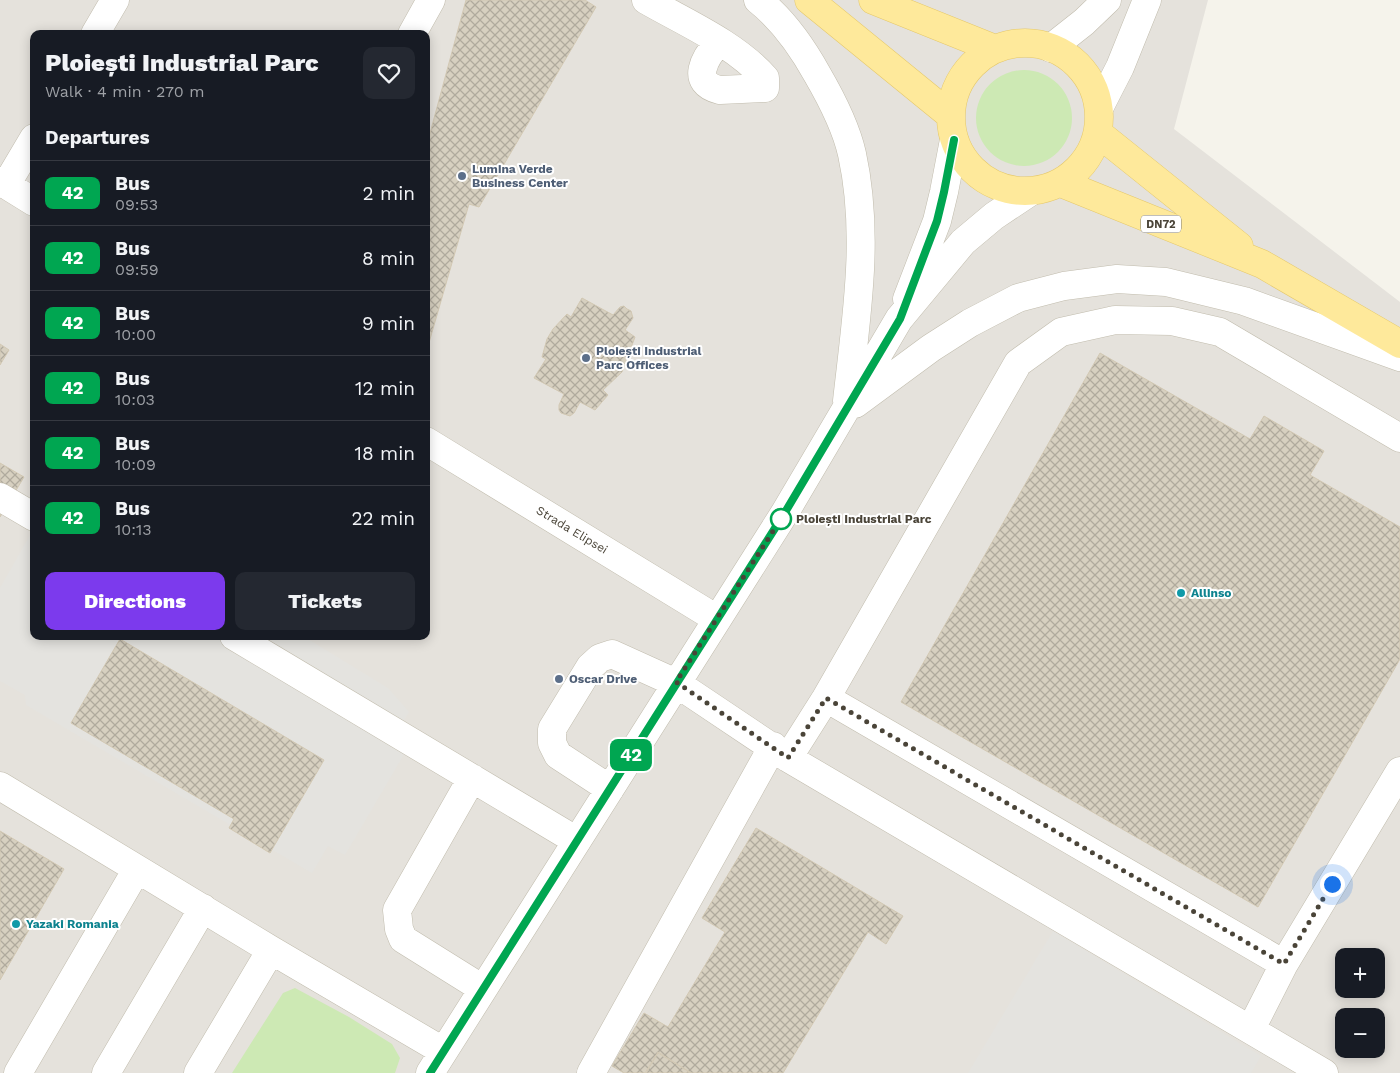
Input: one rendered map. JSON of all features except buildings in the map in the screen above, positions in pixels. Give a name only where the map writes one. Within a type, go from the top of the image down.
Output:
[{"type":"main road","points":[[810,0],[952,127]]},
{"type":"main road","points":[[873,0],[995,49]]},
{"type":"main road","points":[[1033,43],[1051,48],[1069,57],[1084,71],[1094,89],[1099,121],[1091,153],[1078,170],[1061,183],[1046,189],[1030,192],[1005,190],[983,179],[965,162],[952,127],[954,94],[964,75],[978,60],[995,49],[1014,44],[1033,43]]},
{"type":"main road","name":"DN72","points":[[1099,121],[1262,264]]},
{"type":"main road","name":"DN72","points":[[1061,183],[1262,264],[1400,344]]},
{"type":"street","points":[[97,30],[115,0]]},
{"type":"street","points":[[414,30],[431,0]]},
{"type":"street","points":[[646,0],[719,42]]},
{"type":"street","points":[[758,0],[806,54],[832,100],[851,153],[860,209],[860,277],[846,411]]},
{"type":"street","points":[[1051,48],[1084,22],[1107,0]]},
{"type":"street","points":[[1099,121],[1147,0]]},
{"type":"street","points":[[900,319],[937,221],[944,192],[952,127]]},
{"type":"street","points":[[30,144],[3,183],[30,200]]},
{"type":"street","points":[[0,786],[271,950],[437,1062],[784,514],[900,319],[963,242],[994,216],[1030,192]]},
{"type":"street","points":[[846,411],[932,348],[970,323],[1018,298],[1064,286],[1117,279],[1166,282],[1244,301],[1400,358]]},
{"type":"street","points":[[590,1073],[780,752],[826,698],[1018,363],[1061,332],[1116,320],[1172,321],[1220,332],[1400,438]]},
{"type":"street","name":"Strada Elipsei","points":[[430,443],[717,619]]},
{"type":"street","points":[[0,497],[30,515]]},
{"type":"street","points":[[241,640],[577,840]]},
{"type":"street","points":[[610,789],[558,755],[552,743],[552,729],[590,667],[600,658],[612,654],[676,682],[780,752],[1324,1073]]},
{"type":"street","points":[[826,698],[1284,964]]},
{"type":"street","points":[[1251,1029],[1284,964],[1400,771]]},
{"type":"street","points":[[472,778],[397,910],[399,929],[403,939],[483,989]]},
{"type":"street","points":[[18,1073],[137,869]]},
{"type":"street","points":[[106,1073],[203,908]]},
{"type":"street","points":[[198,1073],[271,950]]},
{"type":"shaded area","points":[[0,0],[1208,0],[1174,129],[1400,302],[1400,1073],[0,1073]]},
{"type":"shaded area","points":[[30,535],[30,640],[310,640],[388,688],[409,712],[391,742],[406,751],[345,855],[328,846],[312,873],[26,705],[25,695],[0,681],[0,588]]},
{"type":"shaded area","points":[[1053,931],[1261,1056],[1251,1073],[968,1073]]},
{"type":"green space","points":[[1024,70],[1042,74],[1058,84],[1068,100],[1072,118],[1068,136],[1058,152],[1042,162],[1024,166],[1006,162],[990,152],[980,136],[976,118],[980,100],[990,84],[1006,74]]},
{"type":"green space","points":[[295,988],[349,1017],[392,1044],[400,1058],[395,1073],[232,1073],[283,993]]},
{"type":"bus line","name":"42","points":[[430,1073],[784,514],[900,319],[937,221],[954,140]]},
{"type":"place","name":"Lumina Verde Business Center","points":[[462,176]]},
{"type":"place","name":"Ploiești Industrial Parc Offices","points":[[586,358]]},
{"type":"place","name":"Ploiești Industrial Parc","points":[[781,519]]},
{"type":"place","name":"Allinso","points":[[1181,593]]},
{"type":"place","name":"Oscar Drive","points":[[559,679]]},
{"type":"place","name":"Yazaki Romania","points":[[16,924]]},
{"type":"route","points":[[781,519],[784,514],[676,682],[773,746],[788,758],[826,698],[1284,964],[1332,884]]}]
